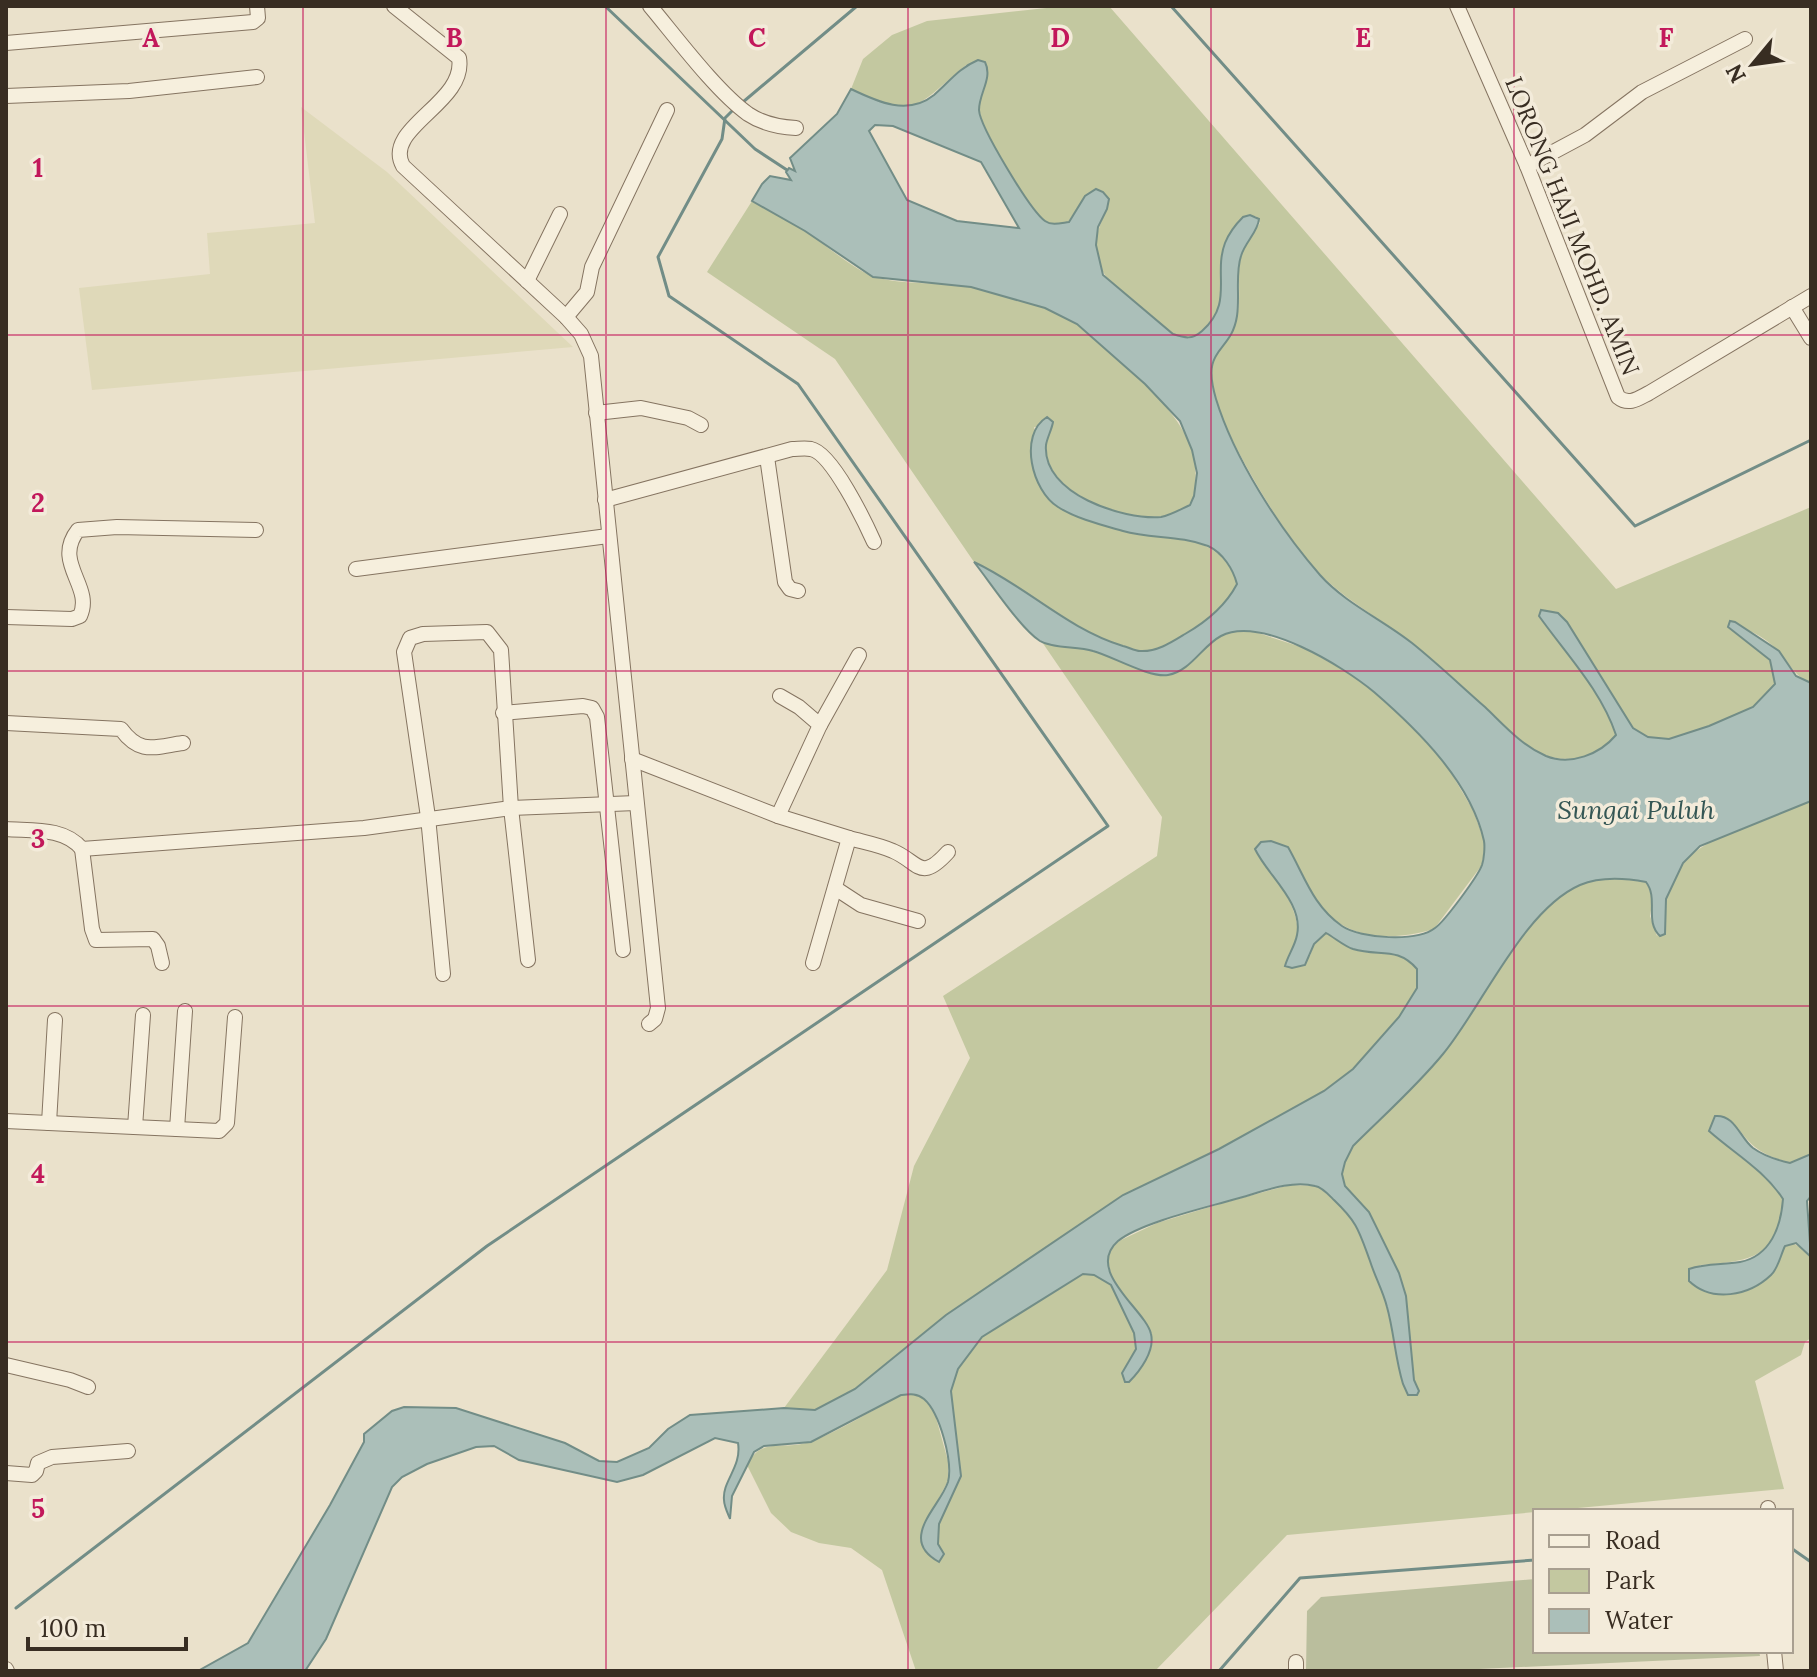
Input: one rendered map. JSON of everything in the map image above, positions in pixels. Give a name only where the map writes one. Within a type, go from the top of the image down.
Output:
[{"type":"street","points":[[6,43],[253,22],[258,18],[257,6]]},
{"type":"street","points":[[394,6],[450,49],[459,58],[461,69],[453,87],[402,140],[399,159],[566,317],[581,334],[591,356],[658,1008],[655,1019],[649,1024]]},
{"type":"street","points":[[650,6],[724,91],[749,114],[776,127],[796,128]]},
{"type":"street","name":"LORONG HAJI MOHD. AMIN","points":[[1457,6],[1527,166],[1618,397],[1631,402],[1682,375],[1811,296]]},
{"type":"street","points":[[1527,166],[1585,135],[1642,92],[1745,39]]},
{"type":"street","points":[[6,96],[129,91],[257,77]]},
{"type":"street","points":[[566,317],[587,292],[592,267],[667,110]]},
{"type":"street","points":[[527,281],[560,214]]},
{"type":"street","points":[[1792,307],[1811,338]]},
{"type":"street","points":[[596,413],[641,408],[688,418],[701,425]]},
{"type":"street","points":[[605,500],[792,449],[813,449],[823,456],[856,502],[874,542]]},
{"type":"street","points":[[767,457],[785,582],[790,589],[798,591]]},
{"type":"street","points":[[6,617],[72,619],[80,616],[83,597],[71,566],[68,546],[78,530],[117,527],[256,530]]},
{"type":"street","points":[[356,569],[608,536]]},
{"type":"street","points":[[443,974],[428,817],[404,652],[410,638],[423,634],[487,632],[501,650],[511,808],[528,960]]},
{"type":"street","points":[[778,816],[820,725],[859,655]]},
{"type":"street","points":[[780,696],[820,725]]},
{"type":"street","points":[[503,713],[583,706],[592,708],[597,717],[623,950]]},
{"type":"street","points":[[6,723],[121,729],[130,742],[143,748],[183,743]]},
{"type":"street","points":[[632,759],[778,816],[896,852],[914,867],[928,868],[948,852]]},
{"type":"street","points":[[82,849],[364,828],[511,808],[636,803]]},
{"type":"street","points":[[6,829],[63,834],[74,839],[82,849],[96,940],[153,939],[162,963]]},
{"type":"street","points":[[813,963],[849,838]]},
{"type":"street","points":[[835,888],[861,905],[918,921]]},
{"type":"street","points":[[177,1129],[185,1011]]},
{"type":"street","points":[[135,1127],[143,1015]]},
{"type":"street","points":[[6,1121],[219,1131],[227,1123],[235,1017]]},
{"type":"street","points":[[49,1123],[55,1020]]},
{"type":"street","points":[[6,1365],[88,1387]]},
{"type":"street","points":[[6,1473],[32,1475],[41,1461],[52,1457],[128,1451]]},
{"type":"shaded area","points":[[301,107],[387,172],[573,347],[92,390],[79,288],[210,274],[207,233],[315,223]]},
{"type":"green space","points":[[1065,6],[1109,6],[1616,589],[1811,507],[1811,683],[1797,674],[1762,638],[1749,631],[1728,627],[1770,660],[1775,684],[1753,707],[1709,726],[1669,739],[1648,737],[1633,728],[1567,622],[1539,616],[1592,688],[1616,736],[1587,756],[1570,759],[1551,757],[1523,743],[1409,641],[1324,578],[1292,539],[1253,478],[1235,445],[1212,388],[1210,368],[1214,355],[1236,320],[1240,260],[1245,245],[1260,223],[1256,216],[1243,217],[1225,242],[1220,297],[1213,321],[1186,339],[1173,334],[1122,295],[1102,270],[1096,241],[1109,199],[1103,192],[1085,196],[1068,222],[1050,223],[1037,214],[1008,170],[983,122],[980,106],[986,83],[966,65],[915,104],[890,105],[851,89],[863,59],[892,35],[927,21]]},
{"type":"green space","points":[[752,201],[810,234],[875,277],[899,282],[972,287],[1011,297],[1064,317],[1103,344],[1157,397],[1183,431],[1193,457],[1193,497],[1176,513],[1155,517],[1106,508],[1082,497],[1063,482],[1050,465],[1046,445],[1052,428],[1034,427],[1056,506],[1118,530],[1177,538],[1207,547],[1229,567],[1237,584],[1227,599],[1186,634],[1158,648],[1138,651],[1083,629],[974,562],[835,359],[707,272]]},
{"type":"green space","points":[[1230,632],[1255,632],[1304,648],[1357,678],[1405,719],[1447,766],[1473,810],[1485,843],[1482,865],[1434,929],[1388,936],[1349,929],[1319,905],[1297,863],[1258,856],[1279,883],[1295,916],[1297,936],[1285,966],[1310,956],[1314,944],[1326,933],[1353,949],[1402,957],[1417,969],[1417,988],[1399,1017],[1353,1069],[1324,1091],[1219,1149],[1123,1195],[946,1315],[855,1389],[814,1410],[784,1408],[887,1270],[914,1166],[970,1058],[943,996],[1157,856],[1162,817],[1042,642],[1094,651],[1135,668],[1189,664],[1218,637]]},
{"type":"green space","points":[[1811,801],[1811,1154],[1790,1163],[1781,1160],[1755,1147],[1738,1128],[1734,1152],[1772,1182],[1783,1199],[1780,1219],[1775,1234],[1759,1253],[1734,1261],[1700,1265],[1695,1287],[1720,1295],[1775,1269],[1785,1246],[1792,1243],[1806,1250],[1811,1257],[1811,1338],[1805,1342],[1801,1355],[1755,1381],[1784,1489],[1568,1509],[1533,1509],[1533,1512],[1287,1535],[1155,1671],[916,1671],[882,1570],[851,1548],[819,1543],[791,1532],[771,1513],[747,1465],[760,1450],[812,1441],[901,1395],[914,1394],[924,1399],[935,1414],[948,1461],[948,1481],[931,1513],[924,1549],[935,1560],[939,1524],[961,1476],[951,1391],[958,1369],[982,1337],[1083,1274],[1094,1275],[1111,1285],[1134,1333],[1136,1349],[1127,1363],[1140,1370],[1151,1345],[1151,1333],[1112,1277],[1108,1262],[1110,1251],[1119,1241],[1157,1223],[1290,1185],[1317,1186],[1340,1205],[1361,1231],[1386,1302],[1403,1384],[1408,1395],[1419,1391],[1414,1380],[1409,1331],[1369,1212],[1345,1186],[1342,1174],[1353,1146],[1443,1054],[1522,937],[1559,897],[1580,885],[1604,879],[1646,882],[1653,898],[1650,916],[1657,936],[1668,892],[1681,867],[1704,846],[1740,828]]},
{"type":"green space","points":[[1533,1579],[1533,1653],[1759,1653],[1760,1656],[1437,1671],[1306,1671],[1307,1611],[1321,1597]]},
{"type":"water","name":"Sungai Puluh","points":[[978,60],[985,62],[987,80],[979,110],[996,150],[1028,201],[1045,221],[1069,222],[1085,196],[1096,189],[1103,192],[1109,199],[1098,227],[1096,245],[1103,275],[1173,334],[1195,336],[1212,320],[1220,299],[1222,255],[1227,239],[1243,217],[1250,215],[1259,219],[1241,256],[1237,316],[1234,329],[1214,359],[1212,382],[1224,422],[1259,492],[1289,536],[1330,585],[1412,643],[1521,740],[1546,756],[1565,760],[1593,753],[1616,735],[1592,688],[1539,616],[1541,610],[1558,613],[1567,622],[1633,728],[1648,737],[1669,739],[1753,707],[1775,684],[1770,660],[1728,627],[1730,621],[1735,622],[1779,651],[1796,676],[1811,683],[1811,801],[1700,846],[1683,863],[1666,899],[1665,934],[1660,936],[1653,924],[1650,889],[1646,882],[1604,879],[1580,885],[1559,898],[1522,937],[1443,1054],[1353,1146],[1342,1174],[1345,1186],[1369,1212],[1399,1273],[1406,1296],[1414,1380],[1419,1391],[1417,1395],[1408,1395],[1403,1384],[1385,1301],[1353,1221],[1318,1187],[1295,1184],[1273,1188],[1156,1222],[1128,1234],[1109,1253],[1108,1265],[1112,1277],[1147,1324],[1152,1340],[1146,1360],[1129,1382],[1125,1382],[1122,1373],[1136,1349],[1134,1333],[1111,1285],[1094,1275],[1083,1274],[982,1337],[958,1369],[951,1391],[961,1476],[939,1524],[938,1544],[944,1554],[939,1562],[927,1553],[921,1538],[924,1524],[948,1482],[949,1463],[935,1415],[924,1399],[916,1395],[901,1395],[811,1442],[764,1446],[754,1452],[732,1496],[730,1519],[724,1493],[737,1459],[738,1443],[715,1438],[643,1475],[617,1482],[519,1460],[494,1446],[476,1447],[427,1464],[402,1477],[392,1487],[326,1639],[305,1671],[198,1671],[248,1643],[330,1505],[364,1442],[364,1434],[392,1411],[404,1407],[456,1408],[565,1443],[599,1461],[617,1462],[649,1448],[668,1429],[690,1415],[784,1408],[815,1410],[855,1389],[946,1315],[1123,1195],[1219,1149],[1324,1091],[1353,1069],[1399,1017],[1417,988],[1417,969],[1402,957],[1353,949],[1326,933],[1314,944],[1305,965],[1285,966],[1296,939],[1298,923],[1290,901],[1255,849],[1261,842],[1271,841],[1288,847],[1310,890],[1332,918],[1351,930],[1375,936],[1403,937],[1435,928],[1461,898],[1482,865],[1484,844],[1477,819],[1468,798],[1441,759],[1374,692],[1323,658],[1279,638],[1238,631],[1221,636],[1176,673],[1160,675],[1093,651],[1046,644],[1024,626],[974,562],[1083,629],[1140,651],[1164,646],[1200,624],[1221,606],[1237,584],[1227,562],[1208,546],[1134,533],[1090,521],[1058,507],[1041,489],[1035,476],[1031,449],[1038,425],[1047,417],[1053,422],[1046,445],[1048,462],[1057,477],[1088,500],[1126,514],[1161,517],[1190,505],[1194,496],[1197,473],[1180,421],[1145,384],[1077,324],[1045,308],[971,287],[873,277],[805,231],[752,201],[770,176],[791,180],[786,172],[789,168],[795,171],[790,158],[837,114],[851,89],[893,105],[914,105],[934,95]],"holes":[[[875,125],[893,126],[981,162],[1019,228],[957,221],[907,200],[869,131]]]},
{"type":"water","points":[[1715,1116],[1728,1119],[1748,1144],[1771,1157],[1790,1163],[1811,1154],[1811,1196],[1807,1201],[1811,1257],[1796,1243],[1785,1246],[1771,1275],[1752,1288],[1730,1294],[1698,1288],[1689,1281],[1689,1269],[1740,1262],[1760,1253],[1777,1229],[1783,1199],[1758,1171],[1709,1131]]},
{"type":"waterway","points":[[605,6],[755,149],[787,170]]},
{"type":"waterway","points":[[743,102],[857,6]]},
{"type":"waterway","points":[[1171,6],[1635,526],[1811,440]]},
{"type":"waterway","points":[[16,1608],[487,1246],[1108,826],[798,384],[669,296],[658,257],[722,139],[725,118],[734,109]]},
{"type":"waterway","points":[[1793,1549],[1811,1562]]},
{"type":"waterway","points":[[1219,1671],[1300,1578],[1533,1560]]}]
